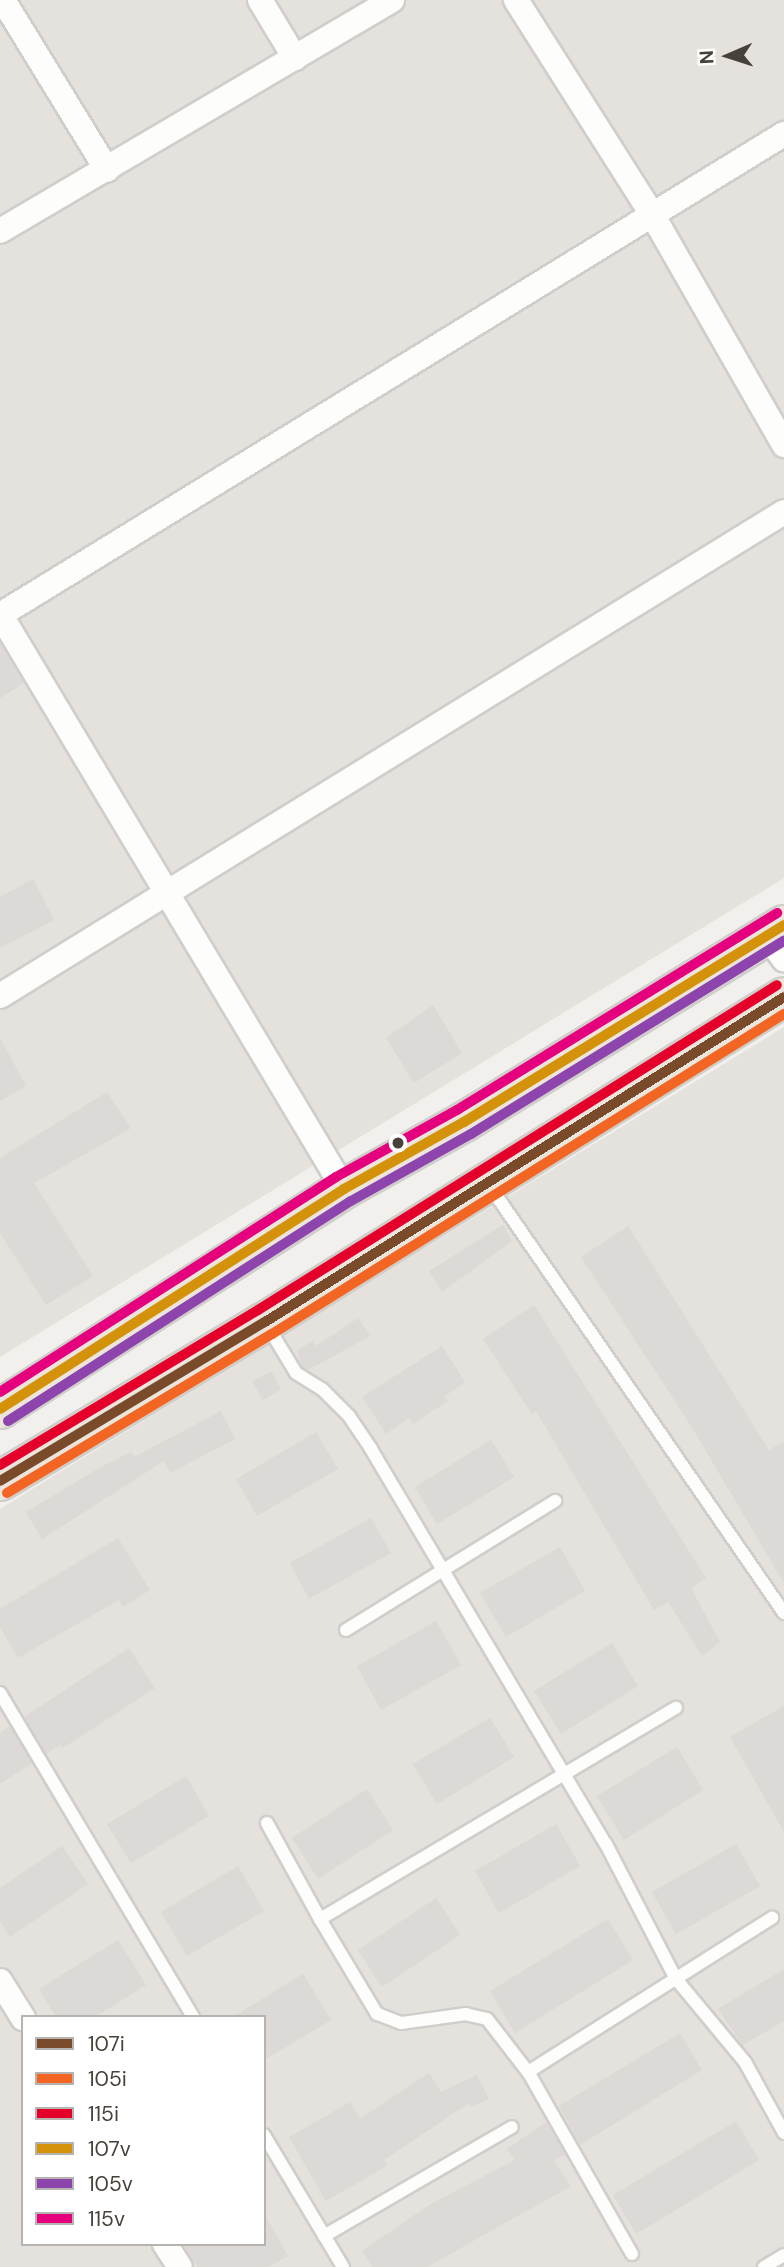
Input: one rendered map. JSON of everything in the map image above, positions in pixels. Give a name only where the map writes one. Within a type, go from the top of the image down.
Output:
[{"type":"highway","points":[[0,1409],[344,1189],[778,940]]},
{"type":"highway","points":[[0,1481],[265,1322],[784,997]]},
{"type":"street","points":[[3,0],[107,170]]},
{"type":"street","points":[[260,0],[295,58]]},
{"type":"street","points":[[0,231],[392,0]]},
{"type":"street","points":[[516,0],[653,216],[784,445]]},
{"type":"street","points":[[344,1189],[0,615],[784,134]]},
{"type":"street","points":[[0,996],[784,512]]},
{"type":"street","points":[[0,1982],[21,2015]]},
{"type":"street","points":[[166,2246],[180,2267]]},
{"type":"lane","points":[[487,1182],[784,1613]]},
{"type":"lane","points":[[265,1322],[296,1373],[349,1416],[564,1773],[676,1979],[745,2062],[784,2133]]},
{"type":"lane","points":[[346,1630],[439,1569],[555,1502]]},
{"type":"lane","points":[[0,1693],[192,2015]]},
{"type":"lane","points":[[320,1919],[676,1708]]},
{"type":"lane","points":[[267,1823],[377,2014],[401,2023],[457,2014],[487,2019],[528,2072],[632,2254]]},
{"type":"lane","points":[[528,2072],[772,1918]]},
{"type":"lane","points":[[324,2236],[512,2127]]},
{"type":"lane","points":[[266,2139],[343,2267]]},
{"type":"lane","points":[[764,2267],[784,2255]]},
{"type":"shaded area","points":[[0,0],[784,0],[784,878],[0,1357]]},
{"type":"shaded area","points":[[784,1027],[784,2267],[0,2267],[0,1509]]},
{"type":"building","points":[[0,643],[24,683],[0,698]]},
{"type":"building","points":[[33,879],[54,920],[0,948],[0,897]]},
{"type":"building","points":[[433,1005],[462,1053],[414,1083],[386,1038]]},
{"type":"building","points":[[0,1038],[26,1086],[0,1101]]},
{"type":"building","points":[[107,1092],[131,1128],[34,1183],[93,1276],[46,1305],[0,1233],[0,1158]]},
{"type":"building","points":[[503,1225],[512,1241],[442,1292],[429,1271]]},
{"type":"building","points":[[628,1226],[769,1450],[784,1442],[784,1583],[693,1429],[581,1257]]},
{"type":"building","points":[[534,1305],[706,1578],[691,1588],[720,1642],[702,1656],[668,1602],[654,1610],[536,1411],[532,1414],[483,1339]]},
{"type":"building","points":[[358,1318],[370,1336],[308,1370],[302,1367],[297,1350],[313,1341],[316,1346]]},
{"type":"building","points":[[442,1346],[465,1382],[445,1396],[448,1401],[413,1424],[409,1418],[386,1434],[362,1397]]},
{"type":"building","points":[[271,1371],[281,1389],[263,1400],[252,1382]]},
{"type":"building","points":[[221,1411],[235,1439],[170,1473],[164,1461],[42,1539],[26,1512],[101,1467],[131,1452],[134,1457]]},
{"type":"building","points":[[316,1432],[338,1469],[257,1516],[236,1479]]},
{"type":"building","points":[[491,1440],[514,1477],[437,1524],[415,1487]]},
{"type":"building","points":[[371,1518],[391,1553],[309,1599],[290,1563]]},
{"type":"building","points":[[118,1538],[150,1590],[123,1607],[119,1600],[18,1658],[0,1627],[0,1609]]},
{"type":"building","points":[[560,1547],[585,1591],[506,1637],[480,1593]]},
{"type":"building","points":[[436,1621],[461,1665],[381,1710],[357,1666]]},
{"type":"building","points":[[612,1643],[638,1686],[561,1734],[534,1691]]},
{"type":"building","points":[[129,1648],[155,1688],[63,1748],[60,1745],[46,1754],[24,1717]]},
{"type":"building","points":[[784,1706],[784,1832],[730,1737]]},
{"type":"building","points":[[490,1718],[514,1757],[437,1804],[413,1764]]},
{"type":"building","points":[[10,1726],[32,1763],[0,1784],[0,1733]]},
{"type":"building","points":[[677,1747],[703,1790],[624,1840],[597,1796]]},
{"type":"building","points":[[186,1776],[209,1816],[131,1863],[107,1824]]},
{"type":"building","points":[[367,1789],[393,1830],[318,1879],[292,1838]]},
{"type":"building","points":[[556,1824],[580,1866],[499,1913],[475,1871]]},
{"type":"building","points":[[736,1844],[760,1886],[676,1934],[652,1892]]},
{"type":"building","points":[[62,1846],[88,1884],[10,1937],[0,1921],[0,1888]]},
{"type":"building","points":[[238,1866],[264,1911],[187,1956],[161,1912]]},
{"type":"building","points":[[436,1898],[460,1935],[382,1987],[358,1950]]},
{"type":"building","points":[[608,1919],[633,1960],[515,2033],[490,1991]]},
{"type":"building","points":[[118,1940],[146,1985],[98,2015],[55,2015],[39,1989]]},
{"type":"building","points":[[784,1969],[784,2021],[743,2045],[718,2009]]},
{"type":"building","points":[[303,1974],[331,2020],[266,2059],[266,2015],[236,2015]]},
{"type":"building","points":[[680,2033],[702,2070],[580,2145],[559,2106]]},
{"type":"building","points":[[429,2073],[441,2092],[477,2075],[489,2099],[471,2107],[469,2103],[384,2160],[387,2166],[326,2201],[289,2137],[350,2102],[360,2119]]},
{"type":"building","points":[[736,2121],[759,2160],[636,2234],[613,2195]]},
{"type":"building","points":[[546,2122],[565,2154],[554,2161],[571,2186],[427,2267],[372,2267],[362,2251],[429,2205],[515,2160],[507,2149]]},
{"type":"building","points":[[266,2217],[288,2256],[268,2267],[197,2267],[184,2246],[266,2246]]},
{"type":"transit line","name":"115v","points":[[0,1392],[336,1177],[457,1110],[777,913]]},
{"type":"transit line","name":"107v","points":[[0,1409],[344,1189],[464,1122],[784,925]]},
{"type":"transit line","name":"105v","points":[[8,1421],[351,1201],[471,1134],[784,941]]},
{"type":"transit line","name":"115i","points":[[0,1465],[258,1310],[777,985]]},
{"type":"transit line","name":"107i","points":[[0,1481],[265,1322],[784,997]]},
{"type":"transit line","name":"105i","points":[[7,1493],[272,1334],[784,1014]]}]
